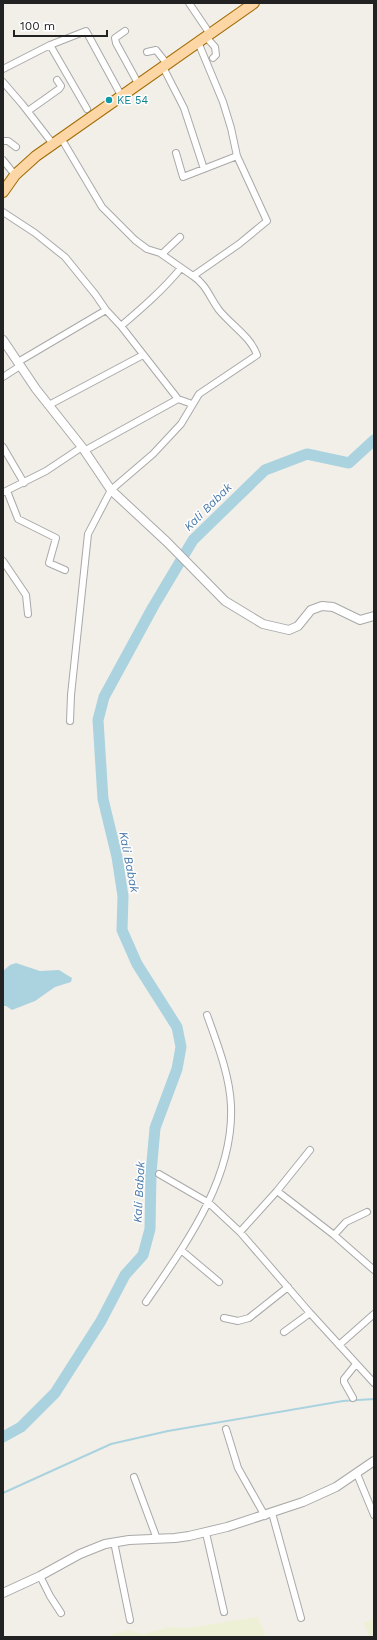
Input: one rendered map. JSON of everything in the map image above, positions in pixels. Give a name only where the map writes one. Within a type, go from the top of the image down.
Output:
[{"type":"main road","points":[[3,192],[15,176],[36,156],[139,85],[252,3]]},
{"type":"street","points":[[189,3],[205,38],[231,128],[237,156],[267,222],[240,244],[193,276]]},
{"type":"street","points":[[3,69],[50,45],[86,31],[122,96]]},
{"type":"street","points":[[125,31],[115,38],[116,43],[139,85]]},
{"type":"street","points":[[205,38],[215,47],[216,55],[213,58]]},
{"type":"street","points":[[50,45],[87,109]]},
{"type":"street","points":[[147,52],[156,50],[165,66],[184,108],[204,169]]},
{"type":"street","points":[[28,111],[59,89],[61,86],[57,80]]},
{"type":"street","points":[[3,82],[57,141],[102,207],[135,240],[147,249],[162,254],[193,276],[205,287],[219,310],[246,338],[258,355],[199,394],[181,424],[158,449],[111,490],[88,534],[71,695],[70,721]]},
{"type":"street","points":[[3,141],[8,141],[16,147]]},
{"type":"street","points":[[176,153],[183,177],[237,156]]},
{"type":"street","points":[[3,160],[15,176]]},
{"type":"street","points":[[3,212],[35,233],[65,257],[178,399],[192,404]]},
{"type":"street","points":[[162,254],[180,237]]},
{"type":"street","points":[[121,326],[169,283],[181,268]]},
{"type":"street","points":[[3,377],[18,364],[106,310]]},
{"type":"street","points":[[3,340],[18,364],[83,449],[111,490],[167,542],[198,573],[216,594],[225,601],[254,619],[278,628],[290,630],[296,628],[311,610],[322,606],[333,607],[360,620],[374,616]]},
{"type":"street","points":[[49,405],[143,355]]},
{"type":"street","points":[[65,570],[49,563],[56,538],[18,519],[5,492],[178,399]]},
{"type":"street","points":[[3,447],[24,483]]},
{"type":"street","points":[[3,561],[26,595],[28,614]]},
{"type":"street","points":[[146,1302],[181,1250],[209,1203],[228,1143],[231,1106],[221,1054],[207,1015]]},
{"type":"street","points":[[240,1232],[277,1191],[310,1150]]},
{"type":"street","points":[[159,1174],[209,1203],[240,1232],[374,1383]]},
{"type":"street","points":[[277,1191],[334,1235],[374,1270]]},
{"type":"street","points":[[334,1235],[346,1222],[368,1212]]},
{"type":"street","points":[[181,1250],[219,1282]]},
{"type":"street","points":[[224,1318],[238,1320],[249,1318],[288,1287]]},
{"type":"street","points":[[284,1332],[310,1312]]},
{"type":"street","points":[[339,1344],[374,1314]]},
{"type":"street","points":[[353,1398],[344,1382],[344,1379],[356,1364]]},
{"type":"street","points":[[226,1429],[238,1468],[268,1514],[301,1618]]},
{"type":"street","points":[[3,1593],[88,1551],[114,1542],[175,1538],[206,1533],[268,1514],[324,1494],[357,1474],[374,1461]]},
{"type":"street","points":[[357,1474],[374,1515]]},
{"type":"street","points":[[134,1477],[157,1539]]},
{"type":"street","points":[[206,1533],[224,1612]]},
{"type":"street","points":[[114,1542],[130,1620]]},
{"type":"street","points":[[40,1576],[61,1614]]},
{"type":"green space","points":[[258,1617],[266,1637],[108,1637],[113,1634],[129,1630],[143,1634],[170,1627],[188,1628]]},
{"type":"green space","points":[[374,1619],[374,1637],[370,1637],[363,1623]]},
{"type":"water","points":[[16,963],[40,971],[59,970],[72,978],[71,982],[55,987],[35,1001],[12,1010],[6,1006],[3,1006],[3,971],[10,965]]},
{"type":"waterway","name":"Kali Babak","points":[[3,1437],[21,1427],[55,1393],[101,1321],[125,1275],[143,1255],[150,1229],[151,1173],[155,1128],[177,1069],[181,1047],[177,1027],[137,964],[122,930],[123,896],[117,857],[103,799],[98,720],[104,697],[153,607],[193,540],[265,470],[307,454],[349,463],[374,440]]},
{"type":"waterway","points":[[3,1493],[111,1444],[168,1431],[343,1401],[374,1399]]},
{"type":"place","name":"KE 54","points":[[109,100]]}]
